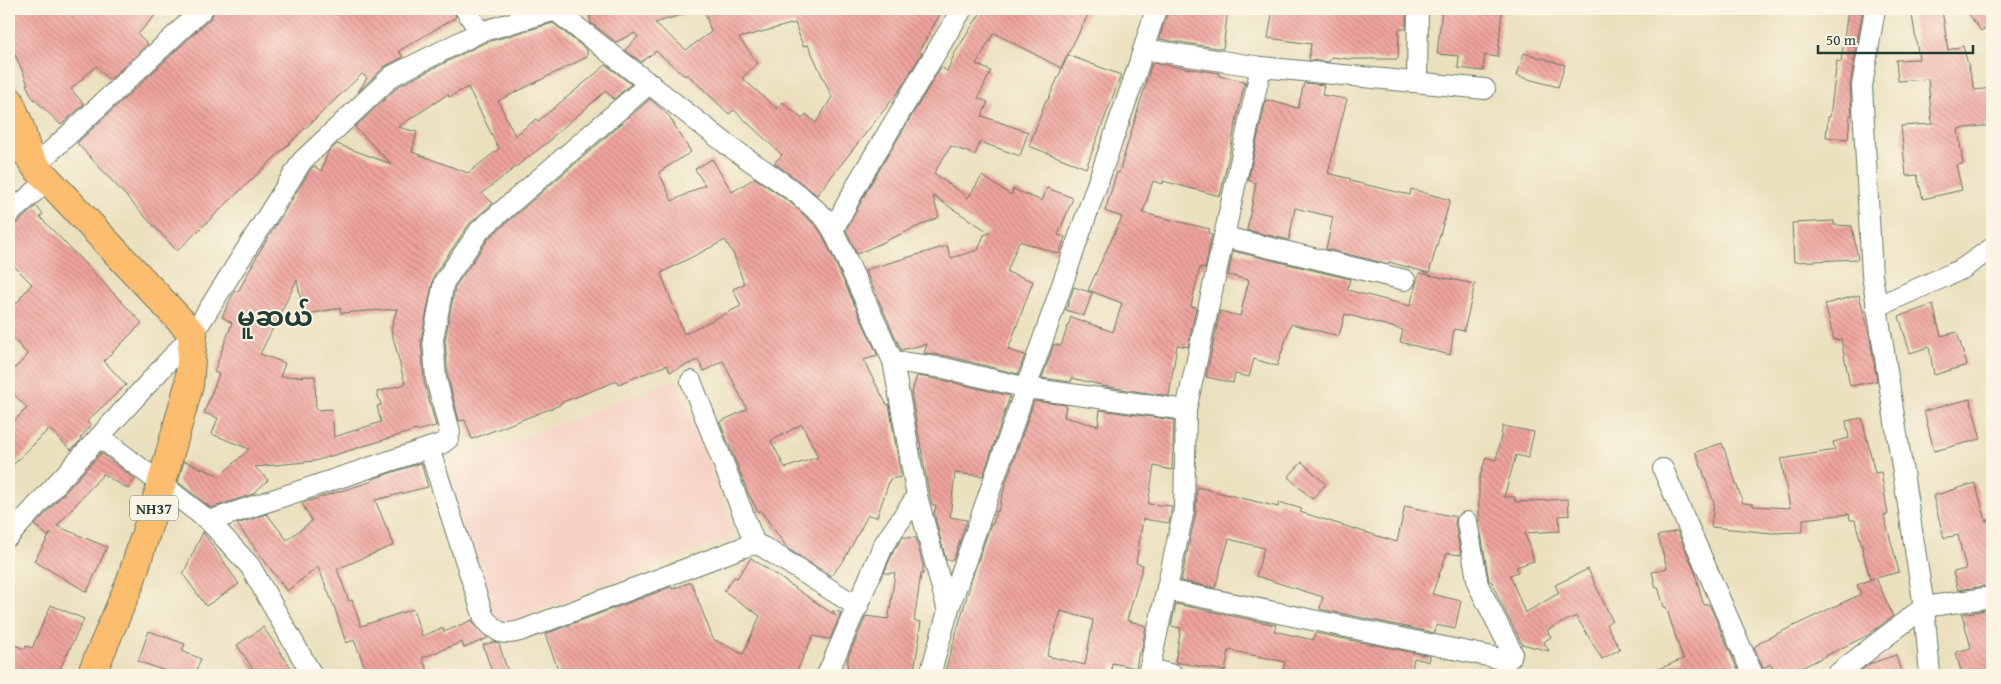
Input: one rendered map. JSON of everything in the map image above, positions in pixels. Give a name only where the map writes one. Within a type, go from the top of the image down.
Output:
[{"type":"highway","points":[[9,100],[19,124],[30,162],[193,334]]},
{"type":"highway","name":"NH37","points":[[91,675],[130,583],[161,485],[189,385],[193,334]]},
{"type":"street","points":[[9,214],[30,162],[203,9]]},
{"type":"street","points":[[465,9],[480,32]]},
{"type":"street","points":[[9,536],[193,334],[302,161],[392,76],[480,32],[558,9],[729,146],[798,194],[825,218],[833,230],[893,361],[917,496],[948,611]]},
{"type":"street","points":[[833,230],[860,179],[962,9]]},
{"type":"street","points":[[930,675],[948,611],[1027,388],[1144,49],[1156,9]]},
{"type":"street","points":[[1417,82],[1418,9]]},
{"type":"street","points":[[1875,9],[1862,86],[1872,274],[1924,607],[1930,675]]},
{"type":"street","points":[[1144,49],[1261,67],[1484,89]]},
{"type":"street","points":[[1173,675],[1148,672],[1184,510],[1186,410],[1261,67]]},
{"type":"street","points":[[209,521],[441,444],[448,439],[450,432],[436,379],[432,339],[444,282],[480,230],[650,83]]},
{"type":"street","points":[[1225,238],[1405,280]]},
{"type":"street","points":[[1876,306],[1962,269],[1992,248]]},
{"type":"street","points":[[893,361],[944,368],[1027,388],[1186,410]]},
{"type":"street","points":[[691,381],[755,544]]},
{"type":"street","points":[[100,437],[209,521],[250,566],[312,675]]},
{"type":"street","points":[[429,448],[484,618],[495,630],[506,634],[520,631],[755,544],[763,547],[858,607]]},
{"type":"street","points":[[1663,469],[1753,675]]},
{"type":"street","points":[[827,675],[884,544],[917,496]]},
{"type":"street","points":[[1166,590],[1507,660],[1511,657],[1512,652],[1478,585],[1467,522]]},
{"type":"street","points":[[1836,675],[1924,607],[1992,597]]},
{"type":"shaded area","points":[[676,379],[735,535],[499,626],[439,470]]},
{"type":"building","points":[[9,9],[161,9],[138,34],[148,44],[109,80],[96,66],[71,89],[84,104],[61,125],[32,97],[13,50],[9,52]]},
{"type":"building","points":[[215,9],[453,9],[456,17],[399,51],[403,57],[384,67],[358,92],[367,78],[362,74],[177,251],[77,143],[211,18]]},
{"type":"building","points":[[588,9],[689,9],[690,12],[655,23],[686,50],[711,32],[704,9],[931,9],[940,14],[919,51],[922,53],[899,91],[817,195],[774,163],[782,155],[734,110],[729,114],[687,74],[685,76],[656,51],[641,62],[625,50],[638,37],[635,33],[616,42],[591,23]],"holes":[[[795,23],[803,46],[808,45],[832,97],[816,123],[806,114],[802,119],[783,102],[777,109],[742,78],[758,63],[739,38]]]},
{"type":"building","points":[[983,9],[1091,9],[1061,68],[994,33],[976,64],[991,71],[978,98],[988,102],[982,116],[1028,132],[1020,156],[980,142],[975,155],[951,146],[934,173],[968,198],[982,176],[1011,195],[1013,189],[1042,201],[1047,188],[1073,198],[1058,235],[1065,237],[1059,254],[1019,241],[1007,272],[1033,281],[1008,350],[1025,355],[1018,374],[947,356],[924,353],[927,344],[901,350],[865,270],[947,246],[951,258],[978,250],[984,235],[990,233],[933,196],[939,217],[857,254],[846,230],[870,185],[941,67],[947,71],[955,53]]},
{"type":"building","points":[[1169,9],[1228,9],[1223,49],[1159,39]]},
{"type":"building","points":[[1273,9],[1406,9],[1406,29],[1399,29],[1398,59],[1331,57],[1329,62],[1309,60],[1311,44],[1268,38]]},
{"type":"building","points":[[1442,9],[1502,9],[1498,57],[1485,55],[1483,71],[1458,68],[1459,56],[1437,54]]},
{"type":"building","points":[[1848,9],[1863,9],[1850,84],[1852,115],[1850,115],[1848,139],[1826,137],[1837,61],[1841,62]]},
{"type":"building","points":[[1965,9],[1992,9],[1992,24],[1981,31]]},
{"type":"building","points":[[1942,10],[1948,50],[1963,46],[1975,90],[1992,88],[1992,125],[1958,129],[1963,164],[1956,165],[1962,190],[1923,199],[1917,175],[1906,176],[1901,126],[1932,124],[1928,79],[1898,81],[1896,60],[1919,59],[1912,15]]},
{"type":"building","points":[[553,23],[587,50],[587,57],[498,101],[515,136],[536,119],[538,121],[606,65],[631,84],[614,99],[606,91],[552,139],[482,193],[493,203],[470,223],[434,275],[421,340],[424,382],[436,426],[416,430],[315,461],[255,467],[268,480],[253,494],[211,508],[178,482],[184,461],[220,476],[249,449],[212,434],[218,418],[204,413],[219,374],[214,372],[232,323],[222,317],[235,290],[238,292],[258,254],[311,169],[314,166],[321,171],[328,152],[337,144],[391,164],[355,127],[399,86],[484,43]],"holes":[[[468,87],[499,149],[468,173],[412,152],[417,132],[398,127],[448,94],[449,97]],[[297,280],[304,315],[340,308],[341,313],[397,309],[391,329],[405,384],[377,392],[381,405],[377,406],[381,422],[334,437],[332,409],[316,410],[315,376],[280,377],[285,363],[260,354]]]},
{"type":"building","points":[[1524,53],[1565,65],[1558,87],[1517,76]]},
{"type":"building","points":[[1068,55],[1121,75],[1086,168],[1029,146],[1046,100],[1048,100]]},
{"type":"building","points":[[1152,63],[1219,73],[1219,76],[1245,81],[1220,196],[1163,181],[1163,184],[1153,181],[1143,213],[1210,229],[1208,234],[1212,235],[1205,269],[1200,267],[1191,306],[1196,307],[1188,347],[1177,345],[1169,396],[1101,386],[1072,378],[1071,382],[1042,378],[1054,344],[1061,346],[1071,317],[1113,332],[1122,303],[1088,290],[1122,217],[1105,211],[1117,172],[1119,173]]},
{"type":"building","points":[[1304,83],[1324,85],[1322,95],[1347,99],[1328,173],[1351,179],[1350,181],[1410,195],[1411,189],[1450,200],[1429,273],[1389,262],[1388,264],[1326,249],[1333,217],[1295,208],[1289,240],[1247,230],[1256,183],[1248,180],[1266,100],[1298,108]]},
{"type":"building","points":[[650,99],[669,116],[691,152],[659,172],[672,201],[705,185],[695,169],[712,159],[732,192],[755,178],[791,203],[816,226],[823,236],[878,356],[863,360],[887,405],[889,404],[901,477],[890,479],[877,517],[868,515],[844,560],[831,576],[788,549],[760,510],[758,512],[748,493],[720,422],[747,409],[723,361],[704,371],[698,360],[670,372],[667,365],[618,384],[617,381],[472,439],[465,420],[459,421],[448,377],[445,340],[455,287],[489,238]],"holes":[[[725,240],[734,255],[744,284],[733,289],[741,306],[684,334],[661,273]],[[802,424],[818,457],[785,468],[771,441]]]},
{"type":"building","points":[[36,206],[43,214],[40,217],[142,323],[104,361],[126,385],[87,421],[91,426],[80,438],[82,439],[71,450],[49,429],[9,469],[9,426],[27,408],[9,389],[9,374],[28,355],[9,334],[9,309],[21,299],[32,284],[9,261],[9,226],[17,223]]},
{"type":"building","points":[[1834,221],[1834,225],[1852,226],[1858,259],[1794,262],[1792,223]]},
{"type":"building","points":[[1233,251],[1350,279],[1347,290],[1410,306],[1419,273],[1475,284],[1464,331],[1454,329],[1450,355],[1400,342],[1403,330],[1345,314],[1339,336],[1291,324],[1277,366],[1254,359],[1249,377],[1235,374],[1233,383],[1206,377],[1220,311],[1240,316],[1249,280],[1228,275]]},
{"type":"building","points":[[1074,287],[1092,293],[1084,316],[1066,310]]},
{"type":"building","points":[[1859,295],[1869,332],[1877,381],[1850,386],[1841,339],[1834,340],[1825,304]]},
{"type":"building","points":[[1933,305],[1941,336],[1957,332],[1967,365],[1934,375],[1929,347],[1910,353],[1899,316]]},
{"type":"building","points":[[917,376],[1010,396],[983,476],[955,473],[950,517],[967,520],[953,560],[946,560],[934,514],[936,505],[932,505],[929,493],[911,392]]},
{"type":"building","points":[[1970,399],[1981,439],[1934,451],[1924,411]]},
{"type":"building","points":[[1034,401],[1066,405],[1064,417],[1098,426],[1100,410],[1174,420],[1172,470],[1154,466],[1148,504],[1172,506],[1169,523],[1143,519],[1136,563],[1143,565],[1127,620],[1146,626],[1136,668],[1112,663],[1111,675],[944,675],[974,572],[991,524],[993,524],[996,511],[998,512],[1006,482]],"holes":[[[1061,611],[1093,620],[1085,665],[1047,656]]]},
{"type":"building","points":[[1862,418],[1875,473],[1881,472],[1888,514],[1884,515],[1899,572],[1876,578],[1893,616],[1868,635],[1787,675],[1777,675],[1771,664],[1763,668],[1754,647],[1764,640],[1861,594],[1857,585],[1874,578],[1870,579],[1855,520],[1850,520],[1849,514],[1803,519],[1803,532],[1772,533],[1711,527],[1714,503],[1696,452],[1722,443],[1743,503],[1753,504],[1753,506],[1790,508],[1781,459],[1835,450],[1833,442],[1849,438],[1846,421]]},
{"type":"building","points":[[1503,426],[1534,432],[1528,458],[1516,455],[1504,497],[1515,497],[1515,502],[1568,499],[1569,515],[1559,516],[1560,531],[1525,533],[1534,561],[1516,567],[1518,572],[1510,575],[1525,613],[1559,593],[1555,585],[1588,569],[1612,620],[1606,624],[1620,649],[1602,659],[1576,616],[1547,630],[1551,637],[1544,642],[1549,651],[1522,644],[1492,582],[1489,581],[1479,522],[1479,480],[1486,457],[1496,460]]},
{"type":"building","points":[[101,453],[135,479],[128,489],[103,474],[57,526],[107,547],[87,592],[34,561],[51,533],[48,536],[35,525]]},
{"type":"building","points":[[1302,462],[1326,484],[1312,499],[1288,477]]},
{"type":"building","points":[[421,463],[428,487],[375,500],[394,545],[337,569],[349,601],[352,600],[361,626],[413,609],[422,636],[443,628],[444,632],[472,620],[475,626],[488,638],[464,648],[462,642],[422,658],[430,675],[368,675],[354,640],[346,643],[334,606],[318,567],[287,591],[237,524],[267,514],[287,540],[312,521],[302,503],[373,481],[372,479]]},
{"type":"building","points":[[1975,483],[1986,521],[1992,518],[1992,585],[1958,590],[1953,572],[1966,569],[1958,535],[1944,538],[1933,496]]},
{"type":"building","points":[[1197,487],[1278,507],[1279,502],[1302,509],[1300,512],[1397,542],[1405,506],[1456,517],[1455,524],[1461,555],[1447,553],[1432,594],[1461,601],[1455,629],[1436,625],[1435,633],[1320,609],[1323,597],[1256,576],[1264,548],[1229,539],[1215,588],[1181,581],[1196,512]]},
{"type":"building","points":[[1677,531],[1694,569],[1703,603],[1705,605],[1709,604],[1740,675],[1644,675],[1683,659],[1666,607],[1664,607],[1658,587],[1656,588],[1652,572],[1667,568],[1658,536]]},
{"type":"building","points":[[203,532],[239,584],[206,606],[183,574]]},
{"type":"building","points":[[903,537],[916,538],[923,565],[914,621],[921,622],[913,675],[847,673],[848,657],[866,616],[888,619],[889,617],[895,573],[884,573],[894,550]]},
{"type":"building","points":[[751,558],[836,616],[832,611],[841,612],[830,639],[813,636],[797,671],[778,671],[787,675],[560,675],[545,634],[671,587],[672,589],[691,582],[713,639],[743,654],[760,616],[724,591],[734,577],[737,578]]},
{"type":"building","points":[[1176,604],[1276,625],[1274,631],[1313,640],[1315,633],[1430,656],[1429,662],[1414,658],[1411,675],[1282,675],[1285,662],[1229,650],[1225,671],[1175,662],[1181,628],[1171,626]]},
{"type":"building","points":[[51,605],[84,619],[57,675],[9,675],[9,643],[25,649],[26,646],[32,648]]},
{"type":"building","points":[[1992,609],[1992,643],[1988,644],[1992,660],[1992,675],[1962,675],[1956,652],[1971,648],[1962,614]]},
{"type":"building","points":[[263,627],[296,675],[257,675],[237,645]]},
{"type":"building","points":[[149,631],[185,644],[182,651],[201,659],[194,675],[176,675],[138,661]]},
{"type":"building","points":[[494,642],[499,644],[509,675],[493,675],[483,645]]},
{"type":"building","points":[[1896,655],[1902,675],[1855,675],[1869,664]]},
{"type":"district","name":"မူဆယ်","points":[[275,316]]}]
